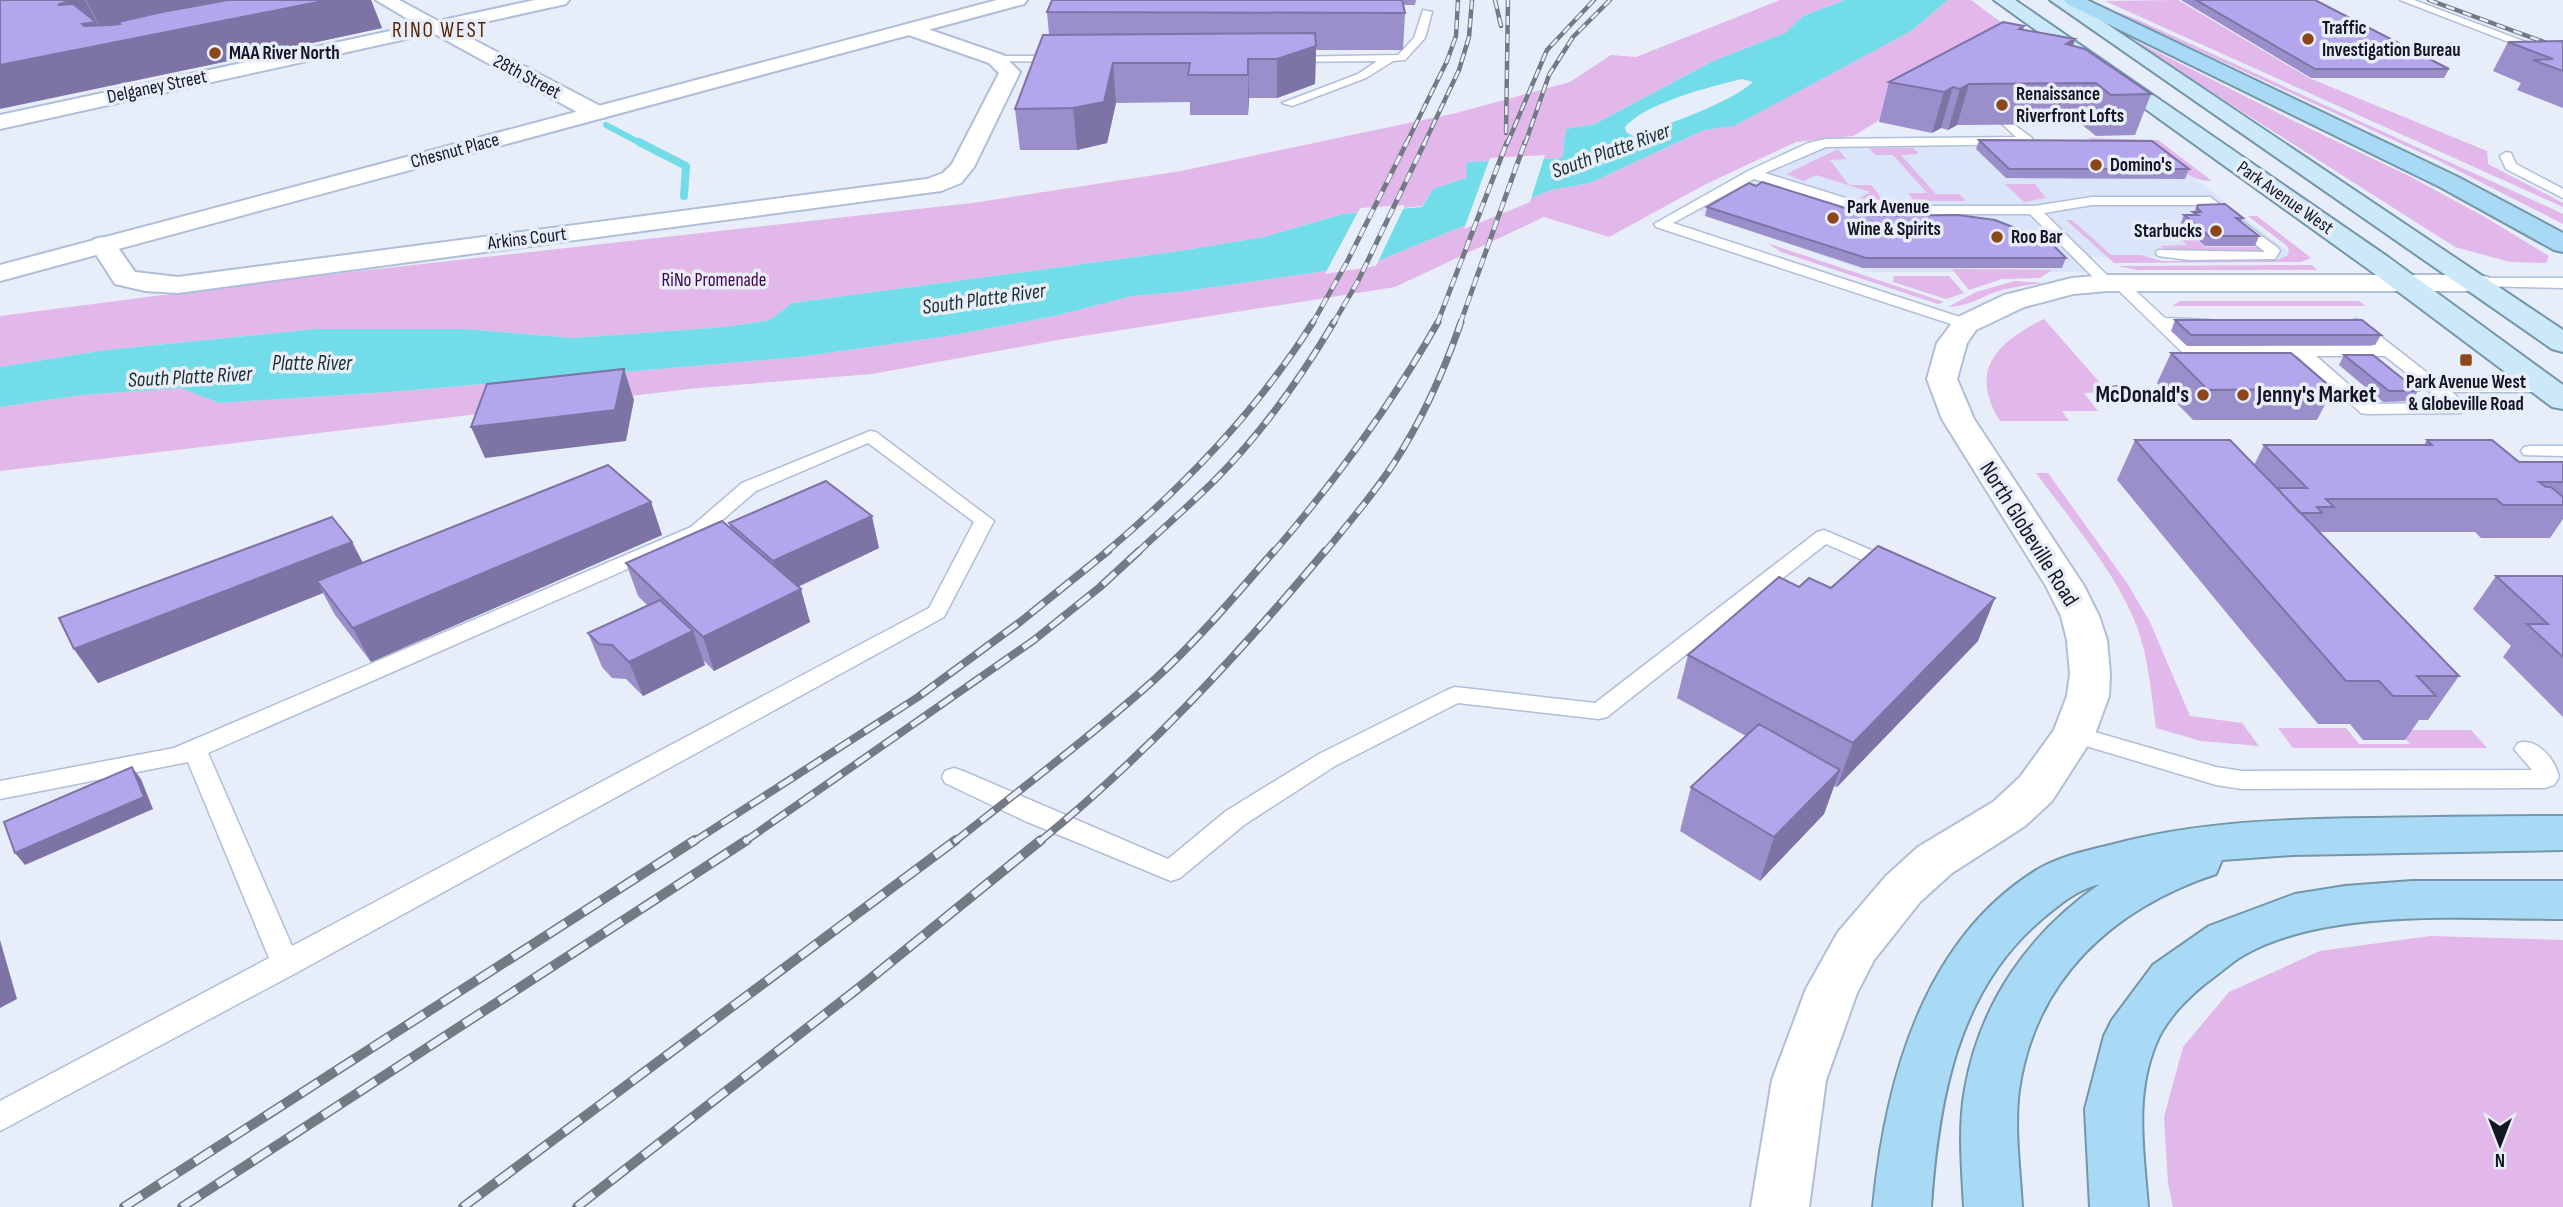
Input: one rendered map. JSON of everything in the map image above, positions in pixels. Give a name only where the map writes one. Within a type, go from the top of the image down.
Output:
[{"type":"highway","points":[[2077,2],[2449,182],[2563,244]]},
{"type":"highway","points":[[1902,1207],[1913,1109],[1949,999],[1977,954],[2009,919],[2049,885],[2093,867],[2140,853],[2210,842],[2313,836],[2563,833]]},
{"type":"highway","points":[[1993,1207],[1992,1091],[2005,1031],[2031,980],[2063,940],[2099,909],[2154,876],[2232,849],[2313,836]]},
{"type":"highway","points":[[2119,1207],[2113,1109],[2131,1036],[2171,981],[2227,940],[2295,914],[2345,905],[2412,900],[2563,900]]},
{"type":"main road","name":"Park Avenue West","points":[[2003,0],[2405,283],[2554,393]]},
{"type":"main road","name":"Park Avenue West","points":[[2059,0],[2563,343]]},
{"type":"street","name":"28th Street","points":[[385,0],[596,113]]},
{"type":"street","points":[[496,0],[516,10]]},
{"type":"street","name":"Delganey Street","points":[[2,119],[559,0]]},
{"type":"street","name":"Chesnut Place","points":[[0,273],[1018,0]]},
{"type":"street","points":[[910,29],[996,59]]},
{"type":"street","name":"Arkins Court","points":[[103,246],[125,278],[145,283],[178,285],[932,186],[952,178],[961,167],[1010,72],[996,59]]},
{"type":"street","points":[[1966,324],[2014,301],[2072,286],[2113,283],[2478,283]]},
{"type":"street","name":"North Globeville Road","points":[[1780,1207],[1799,1080],[1832,989],[1856,946],[1903,889],[1935,860],[2008,814],[2036,789],[2074,734],[2088,696],[2090,674],[2087,640],[2080,616],[2065,586],[1958,419],[1942,379],[1952,343],[1966,324]]},
{"type":"lane","points":[[2405,0],[2563,60]]},
{"type":"lane","points":[[1280,59],[1401,58],[1413,50],[1422,37],[1427,12]]},
{"type":"lane","points":[[1288,103],[1362,76],[1389,58]]},
{"type":"lane","points":[[996,59],[1077,59]]},
{"type":"lane","points":[[1966,324],[1661,224],[1753,174],[1812,146],[1826,143],[2028,141],[2008,124]]},
{"type":"lane","points":[[2505,156],[2511,166],[2563,194]]},
{"type":"lane","points":[[1753,174],[1870,210],[2034,211],[2092,201],[2210,201],[2273,251],[2270,256],[2189,256],[2163,253]]},
{"type":"lane","points":[[2034,211],[2190,351],[2390,351]]},
{"type":"lane","points":[[2478,283],[2563,283]]},
{"type":"lane","points":[[2160,323],[2216,323]]},
{"type":"lane","points":[[2301,351],[2367,409],[2460,408],[2355,323],[2341,323]]},
{"type":"lane","points":[[2433,387],[2554,393]]},
{"type":"lane","points":[[0,790],[179,756],[698,531],[748,487],[870,436],[984,521],[937,612],[0,1117]]},
{"type":"lane","points":[[2530,451],[2563,451]]},
{"type":"lane","points":[[954,777],[1034,814],[1171,871],[1235,818],[1327,760],[1455,695],[1599,711],[1824,536],[1919,577]]},
{"type":"lane","points":[[2074,734],[2216,776],[2242,780],[2545,779],[2547,777],[2544,769],[2526,749]]},
{"type":"lane","points":[[195,749],[286,965]]},
{"type":"shaded area","points":[[1823,146],[2155,147],[2296,258],[2072,257],[2086,272],[1868,272],[1692,209]]},
{"type":"green space","name":"RiNo Promenade","points":[[1780,0],[1845,0],[1803,16],[1785,33],[1713,61],[1595,124],[1566,129],[1562,158],[1467,162],[1467,178],[1433,189],[1422,206],[1343,214],[1264,237],[1180,251],[792,303],[770,320],[725,327],[573,338],[466,329],[315,329],[106,350],[0,367],[0,316],[279,280],[972,203],[1181,171],[1456,113],[1570,82],[1611,55],[1636,57]]},
{"type":"green space","points":[[1948,0],[1971,0],[2017,34],[1853,136],[1796,142],[1706,184],[1609,237],[1544,217],[1395,287],[1058,340],[872,374],[698,388],[0,471],[0,407],[82,395],[181,388],[219,403],[390,392],[799,357],[948,336],[1055,316],[1132,296],[1179,292],[1368,265],[1551,190],[1590,183],[1704,130],[1735,125],[1911,31]]},
{"type":"green space","points":[[2178,0],[2309,78],[2487,151],[2488,164],[2563,203],[2563,207],[2105,1]]},
{"type":"green space","points":[[2101,6],[2136,19],[2563,214],[2563,224],[2439,161]]},
{"type":"green space","points":[[2112,29],[2409,176],[2549,256],[2546,263],[2510,262],[2455,247]]},
{"type":"green space","points":[[2088,138],[2158,140],[2212,181],[2192,177],[2166,155],[2151,147],[2104,145]]},
{"type":"green space","points":[[1869,148],[1913,148],[1919,154],[1901,155],[1936,194],[1959,194],[1966,201],[1914,201],[1908,193],[1927,193],[1893,155],[1875,155]]},
{"type":"green space","points":[[1838,149],[1846,159],[1830,160],[1849,185],[1871,185],[1884,201],[1860,198],[1870,192],[1816,175],[1804,181],[1786,174]]},
{"type":"green space","points":[[2005,184],[2035,184],[2046,198],[2024,202]]},
{"type":"green space","points":[[2248,216],[2257,216],[2311,258],[2301,262],[2114,263],[2066,220],[2072,220],[2111,255],[2141,255],[2162,261],[2276,260],[2287,256],[2287,246]]},
{"type":"green space","points":[[2164,225],[2178,225],[2205,247],[2262,247],[2266,250],[2261,253],[2186,253],[2163,248],[2160,246],[2187,245]]},
{"type":"green space","points":[[1767,243],[1944,302],[1938,304],[1781,252]]},
{"type":"green space","points":[[2312,265],[2317,270],[2137,270],[2117,266]]},
{"type":"green space","points":[[1952,269],[2052,270],[2040,278],[2002,279],[1969,290]]},
{"type":"green space","points":[[1894,276],[1949,276],[1964,293],[1946,299],[1893,282]]},
{"type":"green space","points":[[2015,281],[2045,283],[2001,290],[1967,304],[1948,307],[1976,292]]},
{"type":"green space","points":[[2180,301],[2359,301],[2365,306],[2172,306]]},
{"type":"green space","points":[[2044,319],[2108,392],[2084,393],[2098,411],[2062,411],[2069,421],[2000,421],[1987,387],[1987,372],[1992,359],[2013,337]]},
{"type":"green space","points":[[2036,473],[2048,473],[2127,583],[2150,622],[2190,716],[2242,723],[2259,746],[2201,741],[2156,728],[2146,657],[2133,617],[2101,561]]},
{"type":"green space","points":[[2278,728],[2346,728],[2359,744],[2410,744],[2398,730],[2471,730],[2487,748],[2293,748]]},
{"type":"green space","points":[[2430,936],[2563,940],[2563,1207],[2173,1207],[2168,1183],[2164,1117],[2183,1047],[2229,992],[2320,951]]},
{"type":"water","name":"Platte River","points":[[1845,0],[1948,0],[1911,31],[1734,126],[1704,130],[1590,183],[1551,190],[1368,265],[1179,292],[1132,296],[1055,316],[948,336],[799,357],[390,392],[219,403],[181,388],[82,395],[0,407],[0,367],[106,350],[315,329],[466,329],[573,338],[725,327],[770,320],[792,303],[1180,251],[1264,237],[1343,214],[1422,207],[1433,189],[1466,178],[1467,162],[1562,158],[1566,129],[1595,124],[1713,61],[1785,33],[1803,16]],"holes":[[[1742,79],[1753,82],[1729,98],[1679,120],[1633,136],[1626,132],[1625,127],[1635,118],[1663,103]]]},
{"type":"pier","points":[[1545,155],[1530,202],[1464,229],[1490,158]]},
{"type":"pier","points":[[1405,205],[1376,266],[1325,274],[1360,208]]},
{"type":"building","points":[[0,0],[71,0],[58,5],[73,4],[96,22],[82,24],[84,26],[120,24],[118,22],[228,0],[328,0],[0,65]]},
{"type":"building","points":[[1052,0],[1402,0],[1405,13],[1047,12]]},
{"type":"building","name":"Traffic Investigation Bureau","points":[[2196,0],[2315,0],[2449,69],[2315,69]]},
{"type":"building","points":[[2003,22],[2024,26],[2019,29],[2075,39],[2066,44],[2085,49],[2151,94],[2111,95],[2096,83],[1969,84],[1944,92],[1889,82]]},
{"type":"building","points":[[1315,33],[1316,46],[1277,59],[1248,59],[1248,75],[1188,75],[1190,63],[1113,63],[1104,102],[1073,108],[1015,109],[1043,35]]},
{"type":"building","points":[[2563,41],[2563,71],[2533,60],[2553,59],[2508,42]]},
{"type":"building","points":[[1979,140],[2152,141],[2189,169],[2009,169]]},
{"type":"building","points":[[1762,182],[1870,216],[1958,215],[1995,220],[2038,237],[2045,237],[2066,258],[1866,258],[1707,207],[1749,183],[1756,186]]},
{"type":"building","points":[[2225,204],[2243,218],[2236,218],[2259,236],[2209,236],[2184,215],[2198,215],[2193,212],[2201,212],[2197,208],[2198,205]]},
{"type":"building","points":[[2175,320],[2362,320],[2381,335],[2191,335]]},
{"type":"building","points":[[2171,353],[2291,353],[2333,389],[2208,390]]},
{"type":"building","points":[[2344,355],[2373,355],[2418,391],[2389,391]]},
{"type":"building","points":[[624,369],[615,410],[471,427],[487,384]]},
{"type":"building","points":[[2120,386],[2127,394],[2111,394],[2104,387]]},
{"type":"building","points":[[2135,440],[2230,440],[2459,676],[2417,676],[2436,696],[2393,696],[2379,681],[2346,681]]},
{"type":"building","points":[[2427,440],[2492,440],[2519,462],[2563,462],[2563,482],[2539,482],[2551,487],[2563,497],[2563,505],[2503,505],[2496,499],[2326,499],[2334,507],[2317,507],[2322,513],[2300,513],[2277,488],[2307,488],[2264,445],[2432,445]]},
{"type":"building","points":[[608,465],[651,502],[353,628],[317,581]]},
{"type":"building","points":[[826,481],[872,516],[773,561],[729,523]]},
{"type":"building","points":[[332,517],[352,542],[74,649],[59,618]]},
{"type":"building","points":[[722,521],[801,589],[703,637],[626,563]]},
{"type":"building","points":[[1878,546],[1995,598],[1853,743],[1688,655],[1779,577],[1799,587],[1809,578],[1831,588]]},
{"type":"building","points":[[2496,576],[2563,576],[2563,657],[2527,624],[2548,624]]},
{"type":"building","points":[[660,600],[693,631],[629,662],[612,645],[599,644],[588,633]]},
{"type":"building","points":[[1759,724],[1840,770],[1774,837],[1691,787]]},
{"type":"building","points":[[132,767],[144,797],[15,853],[4,822]]},
{"type":"waterway","points":[[606,125],[642,144]]},
{"type":"waterway","points":[[639,142],[686,166],[684,196]]},
{"type":"railway","points":[[1406,144],[1447,61],[1456,36],[1458,0]]},
{"type":"railway","points":[[1424,144],[1459,70],[1469,37],[1472,0]]},
{"type":"railway","points":[[1495,0],[1501,26]]},
{"type":"railway","points":[[1506,133],[1508,0]]},
{"type":"railway","points":[[1507,144],[1547,50],[1594,0]]},
{"type":"railway","points":[[1525,144],[1549,75],[1573,37],[1610,0]]},
{"type":"railway","points":[[2429,0],[2563,49]]},
{"type":"railway","points":[[1333,324],[1358,281],[1425,142]]},
{"type":"railway","points":[[1437,323],[1507,142]]},
{"type":"railway","points":[[1460,324],[1525,142]]},
{"type":"railway","points":[[1312,324],[1347,262],[1406,144]]},
{"type":"railway","points":[[1105,553],[1163,501],[1218,445],[1268,386],[1313,322]]},
{"type":"railway","points":[[1137,553],[1206,489],[1249,444],[1294,385],[1334,322]]},
{"type":"railway","points":[[1324,553],[1378,486],[1404,447],[1432,395],[1461,322]]},
{"type":"railway","points":[[1273,553],[1361,442],[1437,323]]},
{"type":"railway","points":[[693,842],[918,697],[1020,622],[1108,551]]},
{"type":"railway","points":[[745,841],[1034,640],[1100,587],[1139,551]]},
{"type":"railway","points":[[954,842],[1154,680],[1201,634],[1274,551]]},
{"type":"railway","points":[[1039,842],[1116,775],[1189,703],[1325,551]]},
{"type":"railway","points":[[124,1207],[695,840]]},
{"type":"railway","points":[[463,1207],[956,840]]},
{"type":"railway","points":[[577,1207],[865,983],[1041,840]]},
{"type":"railway","points":[[182,1207],[745,841]]},
{"type":"place","name":"Traffic Investigation Bureau","points":[[2308,39]]},
{"type":"place","name":"MAA River North","points":[[215,53]]},
{"type":"place","name":"Renaissance Riverfront Lofts","points":[[2002,105]]},
{"type":"place","name":"Domino's","points":[[2096,165]]},
{"type":"place","name":"Park Avenue Wine & Spirits","points":[[1833,218]]},
{"type":"place","name":"Starbucks","points":[[2216,231]]},
{"type":"place","name":"Roo Bar","points":[[1997,237]]},
{"type":"place","name":"Park Avenue West & Globeville Road","points":[[2466,360]]},
{"type":"place","name":"McDonald's","points":[[2203,395]]},
{"type":"place","name":"Jenny's Market","points":[[2243,395]]},
{"type":"district","name":"RINO WEST","points":[[440,30]]},
{"type":"water label","name":"South Platte River","points":[[1611,151]]},
{"type":"water label","name":"South Platte River","points":[[984,299]]},
{"type":"water label","name":"South Platte River","points":[[190,377]]}]
